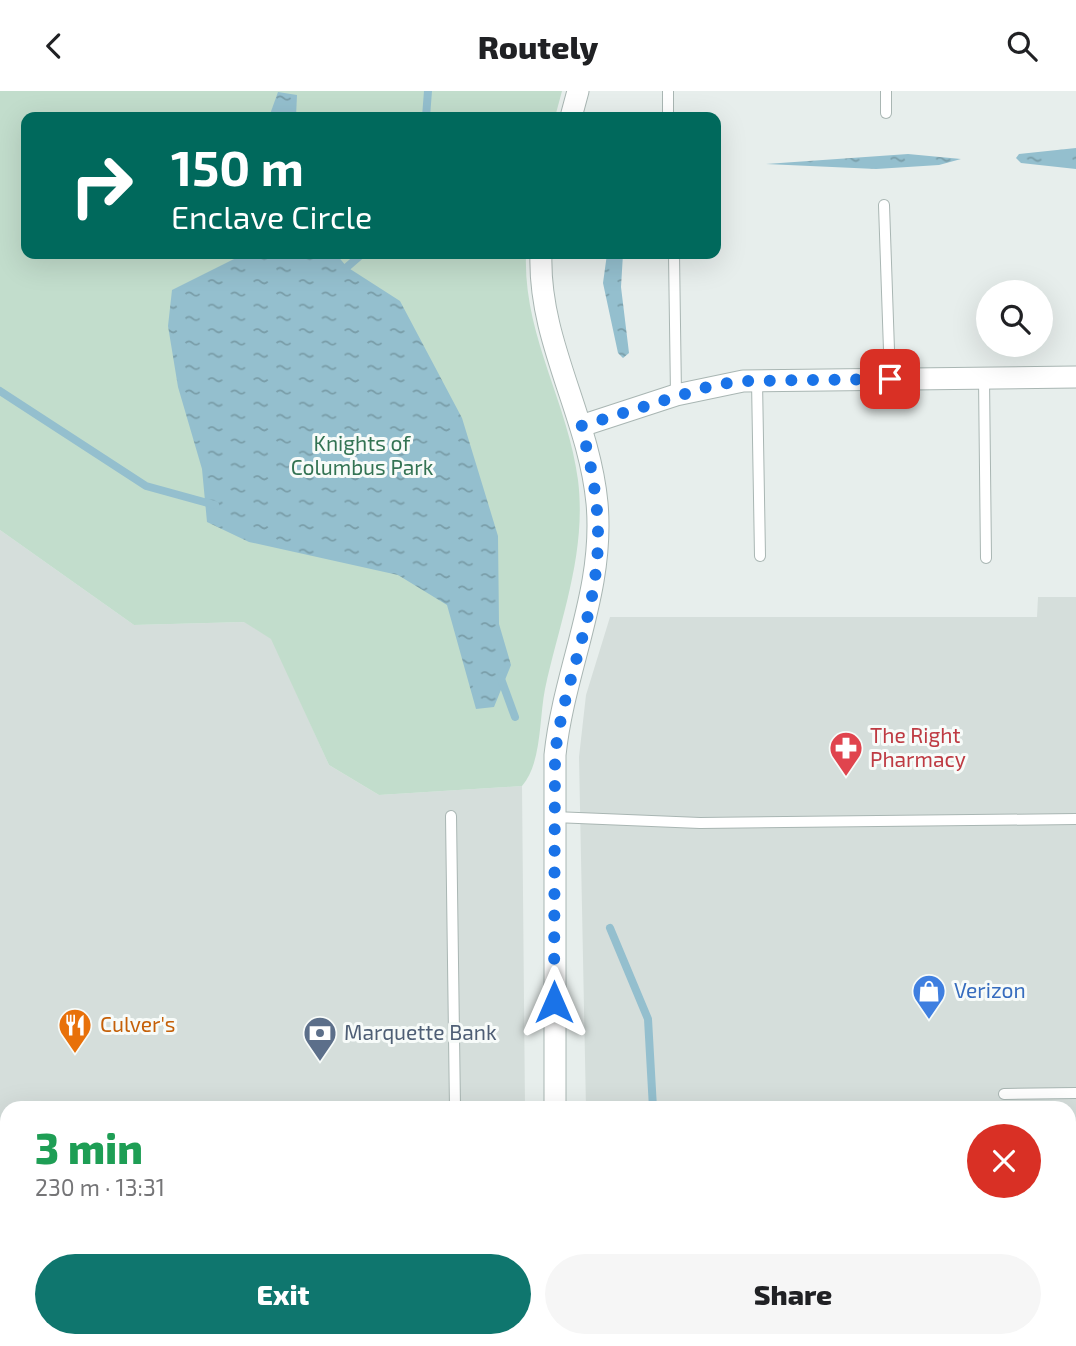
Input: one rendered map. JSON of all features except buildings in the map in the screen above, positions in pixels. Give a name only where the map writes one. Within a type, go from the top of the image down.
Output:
[{"type":"street","points":[[572,112],[578,91]]},
{"type":"street","points":[[541,259],[547,319],[593,470],[598,541],[589,609],[558,722],[553,817],[555,1101]]},
{"type":"street","points":[[581,426],[714,385],[757,381],[1076,377]]},
{"type":"lane","points":[[668,91],[668,112]]},
{"type":"lane","points":[[886,91],[887,113]]},
{"type":"lane","points":[[884,205],[890,379]]},
{"type":"lane","points":[[674,259],[676,395]]},
{"type":"lane","points":[[984,378],[986,558]]},
{"type":"lane","points":[[757,381],[760,557]]},
{"type":"lane","points":[[452,816],[454,1101]]},
{"type":"lane","points":[[553,817],[700,823],[1076,819]]},
{"type":"lane","points":[[1004,1094],[1076,1093]]},
{"type":"shaded area","points":[[0,530],[134,625],[245,622],[272,639],[329,765],[379,795],[522,786],[525,1101],[0,1101]]},
{"type":"shaded area","points":[[1038,597],[1076,597],[1076,1101],[586,1101],[579,757],[586,695],[610,617],[1037,617]]},
{"type":"green space","name":"Knights of Columbus Park","points":[[0,91],[562,91],[556,112],[21,112],[21,259],[526,259],[531,313],[573,451],[580,507],[575,560],[545,689],[539,740],[533,765],[522,786],[379,795],[329,765],[271,639],[244,622],[134,625],[0,530]]},
{"type":"water","points":[[278,92],[297,95],[296,112],[271,112]]},
{"type":"water","points":[[1076,148],[1076,169],[1021,163],[1016,158],[1019,154]]},
{"type":"water","points":[[908,154],[961,159],[939,165],[876,169],[766,164]]},
{"type":"water","points":[[234,259],[340,259],[347,267],[400,301],[462,418],[498,536],[499,624],[511,665],[494,707],[476,709],[447,605],[398,575],[249,542],[207,522],[202,469],[178,387],[168,326],[172,290]]},
{"type":"water","points":[[606,259],[623,259],[621,287],[629,353],[623,358],[618,353],[603,283]]},
{"type":"waterway","points":[[426,112],[428,91]]},
{"type":"waterway","points":[[347,267],[356,259]]},
{"type":"waterway","points":[[0,391],[146,486],[215,505]]},
{"type":"waterway","points":[[500,676],[515,717]]},
{"type":"waterway","points":[[610,928],[648,1019],[653,1101]]},
{"type":"place","name":"The Right Pharmacy","points":[[846,778]]},
{"type":"place","name":"Verizon","points":[[929,1021]]},
{"type":"place","name":"Culver's","points":[[75,1055]]},
{"type":"place","name":"Marquette Bank","points":[[320,1063]]},
{"type":"route","points":[[554,1002],[553,817],[558,722],[589,609],[598,541],[593,470],[581,426],[714,385],[743,381],[890,379]]}]
